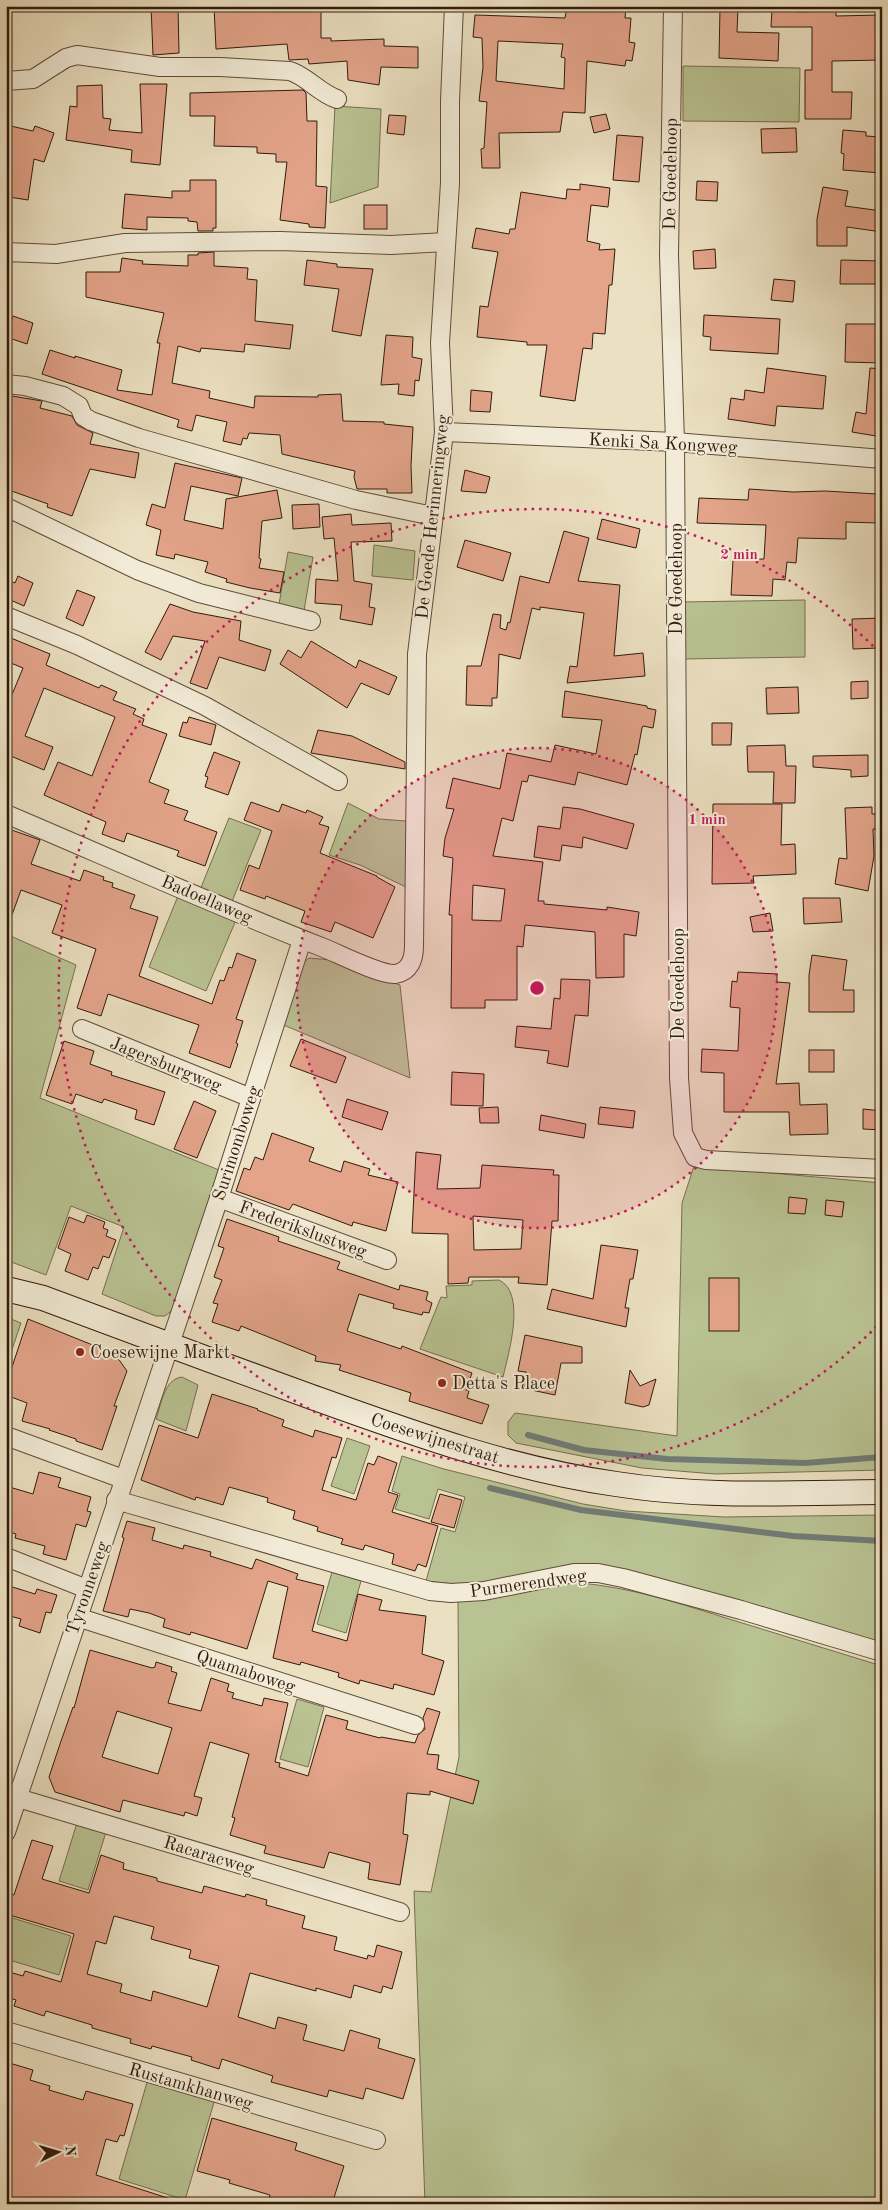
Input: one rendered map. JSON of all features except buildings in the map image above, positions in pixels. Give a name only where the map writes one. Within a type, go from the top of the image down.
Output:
[{"type":"main road","name":"Coesewijnestraat","points":[[6,1289],[43,1298],[451,1446],[562,1474],[615,1484],[715,1494],[882,1492]]},
{"type":"street","name":"De Goede Herinneringweg","points":[[409,968],[414,954],[417,654],[444,432],[440,343],[450,183],[450,101],[454,6]]},
{"type":"street","name":"De Goedehoop","points":[[673,6],[669,255],[675,442],[678,1078],[683,1133],[695,1157],[706,1160],[882,1169]]},
{"type":"street","points":[[6,81],[33,79],[66,58],[77,55],[160,67],[220,66],[290,71],[301,74],[321,91],[337,98]]},
{"type":"street","points":[[6,252],[56,254],[125,243],[280,241],[391,245],[446,242]]},
{"type":"street","points":[[6,384],[25,386],[63,396],[79,406],[83,416],[91,421],[139,438],[356,500],[433,516]]},
{"type":"street","name":"Kenki Sa Kongweg","points":[[444,432],[675,442],[882,458]]},
{"type":"street","points":[[6,508],[137,570],[199,594],[311,621]]},
{"type":"street","points":[[6,616],[77,645],[205,706],[338,781]]},
{"type":"street","name":"Badoellaweg","points":[[6,814],[302,940],[386,973],[402,972],[409,968]]},
{"type":"street","name":"Surimomboweg","points":[[170,1345],[302,940]]},
{"type":"street","name":"Jagersburgweg","points":[[82,1029],[251,1098]]},
{"type":"street","name":"Frederikslustweg","points":[[219,1198],[387,1260]]},
{"type":"street","name":"Tyronneweg","points":[[6,1832],[116,1500],[170,1345]]},
{"type":"street","points":[[6,1436],[124,1479]]},
{"type":"street","name":"Purmerendweg","points":[[116,1500],[430,1591],[451,1593],[484,1591],[574,1573],[598,1573],[741,1610],[882,1652]]},
{"type":"street","points":[[6,1557],[87,1589]]},
{"type":"street","name":"Quamaboweg","points":[[77,1617],[415,1725]]},
{"type":"street","name":"Racaracweg","points":[[18,1798],[400,1912]]},
{"type":"street","name":"Rustamkhanweg","points":[[6,2031],[376,2140]]},
{"type":"green space","points":[[683,66],[800,68],[799,122],[683,121]]},
{"type":"green space","points":[[335,106],[381,109],[378,187],[330,203]]},
{"type":"green space","points":[[374,545],[415,551],[413,580],[372,576]]},
{"type":"green space","points":[[288,552],[313,557],[303,617],[278,610]]},
{"type":"green space","points":[[805,600],[805,657],[683,659],[682,602]]},
{"type":"green space","points":[[348,803],[379,819],[406,821],[408,823],[408,888],[360,865],[329,855]]},
{"type":"green space","points":[[229,818],[261,830],[231,904],[200,890]]},
{"type":"green space","points":[[178,896],[236,920],[206,991],[149,967]]},
{"type":"green space","points":[[6,934],[76,965],[40,1098],[219,1170],[175,1308],[165,1316],[156,1316],[102,1294],[124,1227],[71,1206],[46,1275],[6,1260]]},
{"type":"green space","points":[[309,958],[331,960],[400,985],[410,1078],[281,1024],[303,963]]},
{"type":"green space","points":[[694,1166],[882,1183],[882,1470],[715,1474],[642,1468],[516,1443],[508,1435],[508,1422],[515,1413],[677,1436],[682,1203]]},
{"type":"green space","points":[[499,1280],[507,1287],[512,1298],[514,1311],[511,1340],[503,1377],[420,1349],[441,1297],[447,1298],[446,1286],[472,1285],[472,1281]]},
{"type":"green space","points":[[6,1317],[21,1323],[7,1364],[6,1364]]},
{"type":"green space","points":[[182,1377],[198,1385],[186,1431],[156,1419],[167,1387],[171,1382]]},
{"type":"green space","points":[[347,1438],[370,1446],[354,1494],[331,1486]]},
{"type":"green space","points":[[402,1456],[444,1469],[583,1504],[626,1511],[724,1517],[882,1515],[882,1645],[654,1577],[607,1567],[463,1585],[426,1581],[441,1528],[455,1532],[465,1497],[438,1489],[429,1519],[395,1509],[400,1494],[392,1491]]},
{"type":"green space","points":[[332,1572],[361,1581],[346,1633],[317,1624]]},
{"type":"green space","points":[[563,1582],[605,1586],[666,1600],[882,1666],[882,2204],[425,2204],[414,1891],[431,1892],[459,1757],[458,1601],[494,1598]]},
{"type":"green space","points":[[297,1699],[324,1707],[308,1767],[280,1759]]},
{"type":"green space","points":[[77,1823],[106,1832],[88,1890],[59,1881]]},
{"type":"green space","points":[[6,1916],[71,1936],[59,1975],[6,1959]]},
{"type":"green space","points":[[148,2079],[215,2099],[185,2200],[119,2179]]},
{"type":"waterway","points":[[528,1435],[584,1450],[667,1459],[805,1463],[882,1457]]},
{"type":"waterway","points":[[490,1488],[581,1510],[793,1536],[882,1541]]},
{"type":"place","name":"Coesewijne Markt","points":[[80,1352]]},
{"type":"place","name":"Detta's Place","points":[[442,1383]]}]
